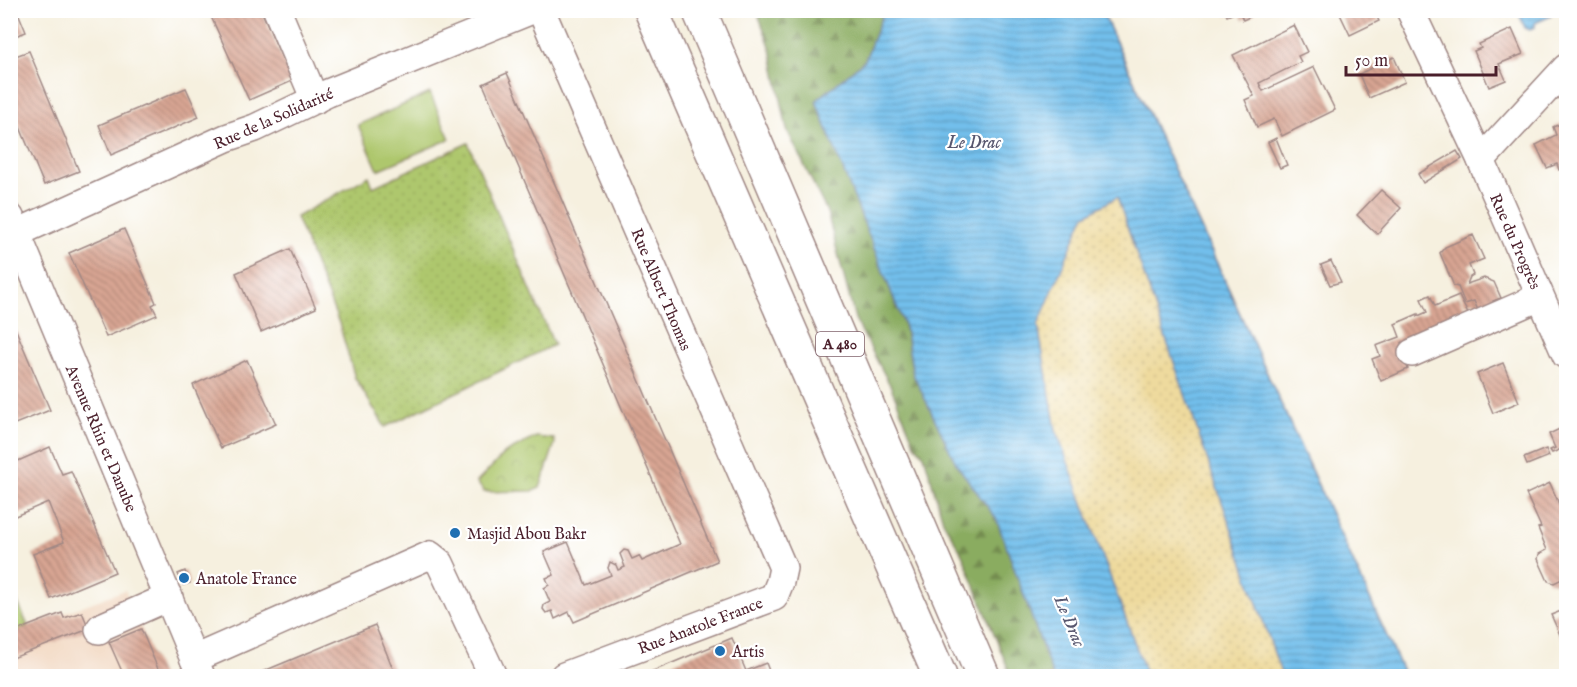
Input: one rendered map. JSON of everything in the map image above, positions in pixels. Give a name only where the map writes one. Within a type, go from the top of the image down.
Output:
[{"type":"highway","name":"A 480","points":[[651,10],[940,676]]},
{"type":"highway","name":"A 480","points":[[699,10],[983,676]]},
{"type":"street","points":[[277,10],[315,100]]},
{"type":"street","name":"Rue de la Solidarité","points":[[14,225],[532,10]]},
{"type":"street","name":"Rue Albert Thomas","points":[[541,10],[783,568]]},
{"type":"street","name":"Rue du Progrès","points":[[1410,10],[1481,160],[1566,355]]},
{"type":"street","points":[[1481,160],[1566,68]]},
{"type":"street","name":"Avenue Rhin et Danube","points":[[14,225],[198,668],[430,555],[440,563],[493,676]]},
{"type":"street","points":[[1412,353],[1540,297]]},
{"type":"street","name":"Rue Anatole France","points":[[564,676],[774,597],[783,568]]},
{"type":"street","points":[[99,630],[101,627],[168,597]]},
{"type":"shaded area","points":[[125,590],[161,676],[11,676],[11,633]]},
{"type":"green space","points":[[757,11],[884,11],[865,60],[816,101],[905,327],[913,374],[957,465],[996,518],[1053,676],[1011,676],[962,554],[943,521],[924,455],[915,445],[891,387],[855,319],[827,212],[787,130],[771,49]]},
{"type":"green space","points":[[430,93],[450,139],[378,170],[358,125]]},
{"type":"green space","points":[[468,143],[554,345],[385,427],[355,378],[339,323],[296,217],[369,176],[373,187]]},
{"type":"green space","points":[[536,437],[554,439],[555,443],[540,488],[533,491],[484,492],[477,482],[505,453]]},
{"type":"green space","points":[[10,585],[28,626],[10,633]]},
{"type":"sand","name":"Le Drac","points":[[884,11],[1102,11],[1405,676],[1053,676],[996,518],[957,465],[913,374],[905,327],[816,101],[865,60]]},
{"type":"water","points":[[1529,10],[1549,11],[1551,16],[1535,23],[1535,27],[1530,30],[1525,28],[1519,14]]},
{"type":"water","name":"Le Drac","points":[[884,11],[1102,11],[1405,676],[1282,676],[1117,197],[1084,216],[1038,325],[1056,430],[1147,676],[1053,676],[996,518],[957,465],[913,374],[905,327],[816,101],[865,60]]},
{"type":"building","points":[[10,10],[17,10],[26,32],[10,38]]},
{"type":"building","points":[[208,10],[261,10],[292,81],[249,100]]},
{"type":"building","points":[[1224,10],[1252,10],[1254,15],[1243,20],[1239,11],[1227,16]]},
{"type":"building","points":[[1338,10],[1373,10],[1379,21],[1350,35]]},
{"type":"building","points":[[1294,25],[1307,52],[1298,56],[1301,62],[1259,83],[1263,91],[1314,67],[1335,110],[1282,136],[1274,119],[1257,127],[1245,100],[1254,96],[1233,55]]},
{"type":"building","points":[[1512,29],[1523,54],[1499,64],[1506,80],[1489,87],[1474,51],[1481,48],[1479,44]]},
{"type":"building","points":[[29,51],[79,171],[44,185],[10,103],[10,58]]},
{"type":"building","points":[[1394,57],[1405,82],[1369,98],[1359,74]]},
{"type":"building","points":[[507,73],[717,561],[574,622],[569,612],[555,619],[552,611],[546,613],[543,609],[544,605],[550,602],[544,588],[549,585],[546,578],[554,575],[544,552],[568,542],[586,585],[611,575],[608,568],[610,562],[616,565],[618,570],[625,567],[620,554],[624,550],[628,551],[632,559],[639,556],[642,561],[680,544],[483,84]]},
{"type":"building","points":[[186,88],[199,117],[111,155],[99,125]]},
{"type":"building","points":[[1566,119],[1566,167],[1559,170],[1557,164],[1547,168],[1536,145],[1556,135],[1553,127],[1565,122]]},
{"type":"building","points":[[1276,138],[1287,165],[1280,168],[1268,142]]},
{"type":"building","points":[[1457,151],[1462,159],[1423,183],[1418,174]]},
{"type":"building","points":[[1381,190],[1401,208],[1377,234],[1357,215]]},
{"type":"building","points":[[124,229],[156,303],[152,305],[157,315],[106,337],[69,253]]},
{"type":"building","points":[[1473,235],[1484,259],[1469,265],[1473,275],[1467,284],[1484,278],[1494,282],[1501,298],[1493,301],[1498,312],[1480,315],[1474,301],[1465,304],[1458,287],[1454,286],[1440,253],[1445,247]]},
{"type":"building","points":[[290,249],[316,308],[261,332],[236,273]]},
{"type":"building","points":[[1331,261],[1341,282],[1330,285],[1321,265]]},
{"type":"building","points":[[1430,295],[1435,306],[1459,296],[1470,318],[1405,361],[1408,369],[1381,381],[1372,359],[1380,356],[1376,346],[1400,337],[1395,324],[1427,312],[1421,299]]},
{"type":"building","points":[[10,316],[50,410],[10,426]]},
{"type":"building","points":[[247,360],[276,424],[221,448],[193,385]]},
{"type":"building","points":[[1503,363],[1519,402],[1493,413],[1477,374]]},
{"type":"building","points":[[1566,426],[1566,447],[1552,453],[1550,450],[1555,448],[1549,434]]},
{"type":"building","points":[[50,447],[62,474],[71,471],[115,572],[51,599],[33,554],[64,542],[48,502],[13,517],[10,511],[10,494],[13,493],[10,487],[11,464]]},
{"type":"building","points":[[1546,449],[1549,456],[1527,465],[1524,458]]},
{"type":"building","points":[[1550,483],[1562,511],[1566,509],[1566,582],[1564,578],[1554,583],[1548,581],[1538,559],[1539,554],[1547,550],[1538,528],[1541,527],[1526,494]]},
{"type":"building","name":"Anatole France","points":[[185,571],[190,583],[183,585],[178,574]]},
{"type":"building","points":[[1566,609],[1566,637],[1562,639],[1551,615]]},
{"type":"building","points":[[82,612],[89,629],[10,659],[10,633],[62,613],[64,618]]},
{"type":"building","points":[[375,625],[396,676],[252,676]]},
{"type":"building","points":[[141,629],[161,676],[124,676],[109,642]]},
{"type":"building","name":"Artis","points":[[732,638],[746,671],[766,663],[771,676],[641,676]]},
{"type":"place","name":"Masjid Abou Bakr","points":[[455,533]]},
{"type":"place","name":"Anatole France","points":[[184,578]]},
{"type":"place","name":"Artis","points":[[720,651]]}]
